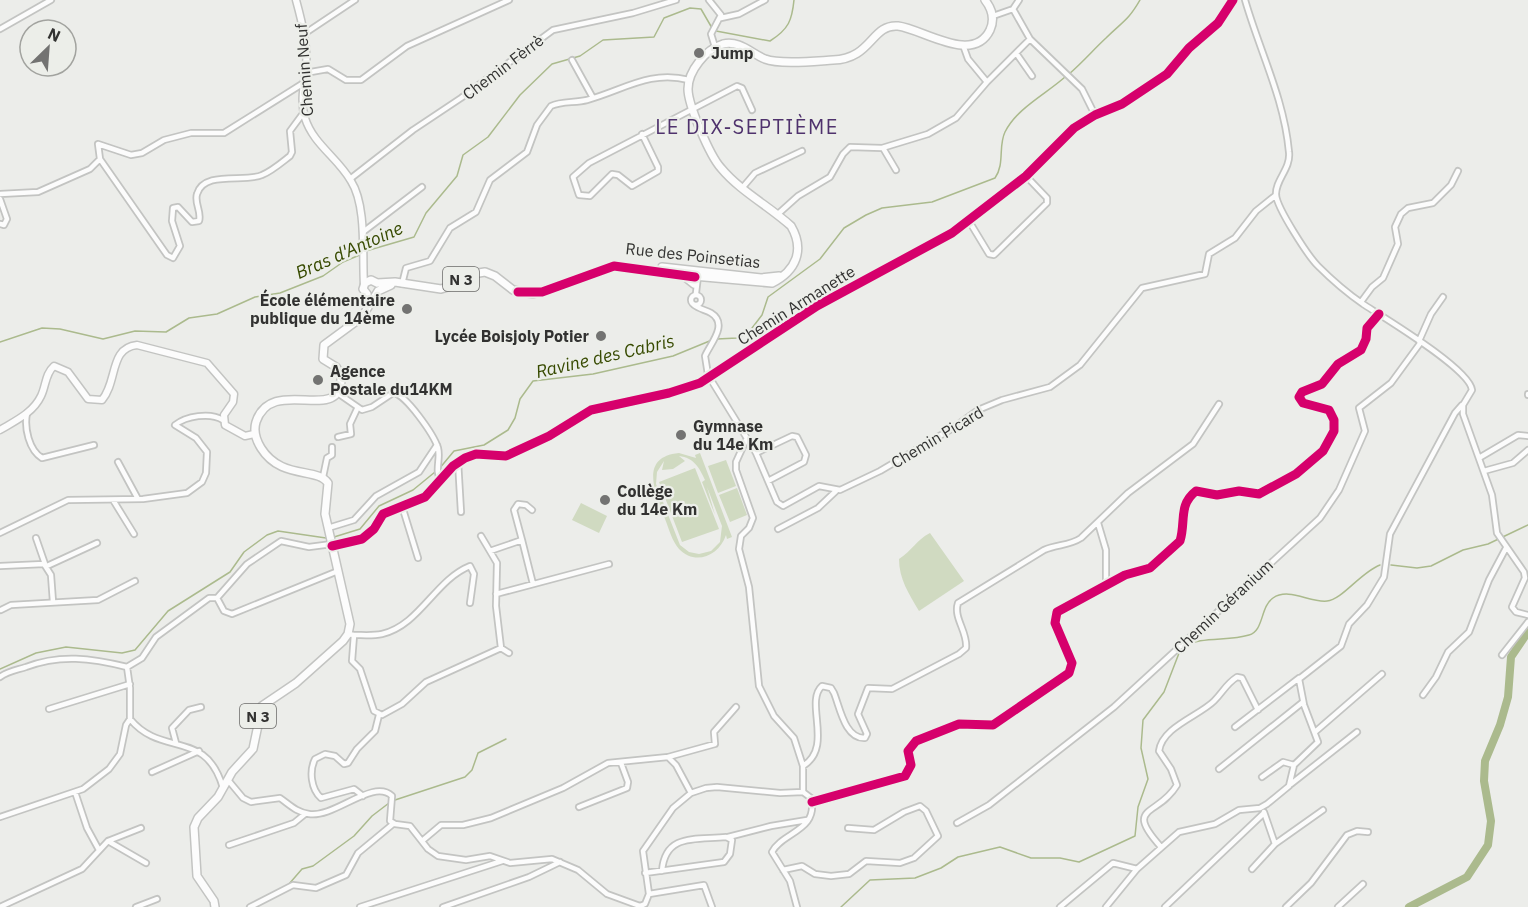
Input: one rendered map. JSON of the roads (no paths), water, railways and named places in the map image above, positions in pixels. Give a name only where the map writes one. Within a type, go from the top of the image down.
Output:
[{"type":"main road","points":[[689,80],[701,60],[716,47],[735,44],[769,60],[848,60],[864,50],[884,29],[898,26],[963,45],[976,43],[984,38],[991,27],[993,16],[985,0]]},
{"type":"main road","name":"Rue des Poinsetias","points":[[533,294],[609,263],[696,278],[718,277],[771,283],[785,274],[796,262],[799,244],[791,226],[717,164],[689,97],[689,80]]},
{"type":"main road","name":"Rue des Poinsetias","points":[[533,294],[614,266],[696,278]]},
{"type":"main road","name":"N 3","points":[[371,288],[401,284],[441,289],[454,285],[466,275],[484,272],[495,276],[513,290],[533,294]]},
{"type":"main road","points":[[696,278],[704,280],[718,277]]},
{"type":"main road","points":[[351,635],[325,507],[328,487],[323,477],[298,473],[276,465],[265,454],[254,435],[256,421],[262,412],[276,401],[293,399],[322,402],[336,392],[341,375],[336,368],[323,359],[322,351],[330,339],[360,318],[371,288]]},
{"type":"main road","name":"N 3","points":[[215,907],[214,901],[197,876],[194,832],[198,818],[223,789],[256,742],[258,718],[262,706],[296,683],[351,635]]},
{"type":"street","points":[[0,30],[51,0]]},
{"type":"street","name":"Chemin Neuf","points":[[296,0],[304,34],[302,84],[304,112],[309,129],[355,188],[363,231],[363,268],[371,288]]},
{"type":"street","points":[[304,34],[356,0]]},
{"type":"street","points":[[304,73],[328,69],[346,80],[361,80],[407,46],[509,0]]},
{"type":"street","name":"Chemin Fèrrè","points":[[350,179],[413,130],[461,98],[553,30],[633,13],[676,0]]},
{"type":"street","points":[[709,0],[720,10],[721,18],[711,34],[716,47]]},
{"type":"street","points":[[721,18],[739,14],[765,0]]},
{"type":"street","points":[[993,16],[1013,9],[1019,0]]},
{"type":"street","name":"Chemin Armanette","points":[[458,461],[476,454],[506,456],[549,436],[591,410],[669,393],[710,378],[795,320],[868,277],[927,248],[969,221],[1026,176],[1064,137],[1095,115],[1122,104],[1167,74],[1189,48],[1218,23],[1233,0]]},
{"type":"street","points":[[1235,727],[1341,646],[1349,624],[1367,605],[1384,575],[1388,540],[1395,525],[1455,413],[1472,390],[1471,383],[1459,370],[1361,302],[1316,265],[1276,195],[1289,160],[1284,118],[1266,57],[1252,26],[1245,0]]},
{"type":"street","points":[[1013,9],[1029,39],[1082,89],[1095,115]]},
{"type":"street","points":[[778,214],[798,196],[830,177],[843,154],[850,147],[883,148],[928,134],[948,123],[1029,39]]},
{"type":"street","points":[[963,45],[968,58],[987,82]]},
{"type":"street","points":[[1016,53],[1032,76]]},
{"type":"street","points":[[572,60],[593,98]]},
{"type":"street","points":[[401,284],[406,268],[430,261],[450,228],[476,212],[490,180],[527,152],[537,125],[547,109],[665,76],[689,80]]},
{"type":"street","points":[[302,84],[224,133],[191,133],[164,140],[137,154],[127,154],[98,144],[100,159],[167,255],[173,258],[180,246],[172,220],[172,208],[178,207],[192,222],[199,221],[196,196],[200,188],[218,179],[248,179],[263,175],[290,156],[292,152],[290,131],[304,112]]},
{"type":"street","points":[[642,134],[658,171],[632,186],[618,174],[612,174],[590,196],[579,195],[573,181],[578,171],[642,134],[737,86],[742,88],[752,110]]},
{"type":"street","points":[[883,148],[896,170]]},
{"type":"street","points":[[743,187],[755,173],[802,151]]},
{"type":"street","points":[[0,194],[38,192],[90,169],[100,159]]},
{"type":"street","points":[[1361,302],[1372,287],[1382,280],[1398,244],[1395,227],[1401,214],[1410,208],[1426,206],[1436,201],[1451,185],[1458,171]]},
{"type":"street","points":[[969,221],[989,254],[994,255],[1047,203],[1047,198],[1026,176]]},
{"type":"street","points":[[363,231],[422,187]]},
{"type":"street","name":"Chemin Picard","points":[[778,529],[818,508],[836,491],[880,471],[953,428],[978,410],[1002,400],[1043,390],[1076,370],[1137,292],[1148,285],[1192,279],[1205,274],[1209,254],[1235,238],[1256,211],[1276,195]]},
{"type":"street","points":[[0,200],[7,219],[4,225],[0,224]]},
{"type":"street","points":[[696,278],[696,294],[700,297],[700,302],[706,311]]},
{"type":"street","points":[[696,294],[690,300],[694,305],[717,317],[719,326],[718,333],[707,351],[704,364],[710,378],[756,453],[768,481],[804,462],[806,455],[797,437],[792,436],[756,453]]},
{"type":"street","points":[[1420,342],[1431,314],[1443,297]]},
{"type":"street","points":[[694,305],[700,302]]},
{"type":"street","points":[[812,802],[905,776],[911,765],[908,751],[916,741],[959,724],[993,724],[1069,673],[1072,663],[1055,622],[1055,614],[1106,584],[1125,575],[1150,568],[1180,541],[1183,510],[1196,491],[1217,495],[1239,491],[1259,494],[1289,479],[1323,451],[1334,431],[1333,417],[1325,409],[1303,403],[1299,397],[1302,392],[1322,384],[1338,364],[1361,350],[1369,324],[1379,314]]},
{"type":"street","name":"Chemin Géranium","points":[[957,822],[989,805],[1114,707],[1320,518],[1339,490],[1365,431],[1359,408],[1392,383],[1420,342]]},
{"type":"street","points":[[0,430],[27,413],[40,399],[50,370],[54,366],[68,372],[88,399],[102,400],[112,383],[120,352],[127,346],[137,345],[207,363],[234,394],[233,402],[223,420]]},
{"type":"street","points":[[336,392],[357,409],[366,410],[393,393],[399,394],[427,425],[437,445],[438,473],[441,481]]},
{"type":"street","points":[[803,766],[809,761],[819,737],[816,696],[822,686],[831,688],[848,728],[855,736],[865,738],[867,734],[858,714],[868,688],[892,689],[959,654],[966,648],[966,638],[956,611],[958,603],[1044,550],[1054,545],[1072,544],[1098,523],[1128,493],[1198,439],[1219,404]]},
{"type":"street","points":[[1463,405],[1463,414],[1495,506],[1497,533],[1524,575],[1512,607],[1518,613],[1528,615]]},
{"type":"street","points":[[338,437],[351,434],[350,424],[357,409]]},
{"type":"street","points":[[27,413],[26,431],[36,453],[42,458],[94,445]]},
{"type":"street","points":[[0,533],[68,500],[138,499],[179,495],[195,488],[206,473],[207,452],[196,438],[175,425],[181,421],[209,415],[223,420],[225,425],[245,436],[254,435]]},
{"type":"street","points":[[1479,458],[1518,435],[1528,436]]},
{"type":"street","points":[[747,440],[736,462],[736,470],[753,518],[749,528],[741,536],[738,549],[749,587],[759,686],[774,716],[794,738],[803,766],[802,792]]},
{"type":"street","points":[[329,530],[354,520],[376,496],[419,472],[437,445]]},
{"type":"street","points":[[323,477],[326,462],[334,451],[332,447]]},
{"type":"street","points":[[1484,471],[1513,463],[1528,450]]},
{"type":"street","points":[[0,677],[37,662],[57,657],[85,659],[127,667],[142,658],[156,638],[184,615],[208,598],[217,598],[247,564],[281,541],[309,547],[362,539],[374,529],[384,514],[425,497],[458,461]]},
{"type":"street","points":[[458,461],[461,512]]},
{"type":"street","points":[[118,462],[138,499]]},
{"type":"street","name":"Chemin Picard","points":[[768,481],[781,505],[819,486],[836,491]]},
{"type":"street","points":[[113,500],[134,534]]},
{"type":"street","points":[[531,510],[522,504],[518,504],[514,510],[533,584]]},
{"type":"street","points":[[402,506],[418,558]]},
{"type":"street","points":[[1098,523],[1106,550],[1106,584]]},
{"type":"street","points":[[481,536],[497,563],[496,594],[501,648]]},
{"type":"street","points":[[36,538],[51,575],[53,602]]},
{"type":"street","points":[[490,551],[522,540]]},
{"type":"street","points":[[0,566],[46,565],[97,543]]},
{"type":"street","points":[[1424,695],[1448,652],[1469,632],[1489,580],[1506,548]]},
{"type":"street","points":[[496,594],[609,564]]},
{"type":"street","points":[[379,715],[371,705],[360,669],[352,661],[351,635],[380,635],[395,629],[411,618],[452,574],[470,566],[474,574],[470,603]]},
{"type":"street","points":[[217,598],[224,611],[232,614],[338,571]]},
{"type":"street","points":[[1,610],[11,605],[98,600],[135,581]]},
{"type":"street","points":[[1503,655],[1528,622]]},
{"type":"street","points":[[501,648],[509,653]]},
{"type":"street","points":[[379,715],[402,704],[426,682],[501,648]]},
{"type":"street","points":[[0,817],[75,792],[93,783],[109,769],[120,754],[126,725],[130,719],[130,684],[127,667]]},
{"type":"street","points":[[1315,732],[1382,674]]},
{"type":"street","points":[[1161,847],[1145,829],[1143,822],[1146,814],[1177,785],[1171,769],[1159,751],[1164,738],[1208,706],[1226,685],[1237,677],[1242,678],[1258,710]]},
{"type":"street","points":[[1289,786],[1294,765],[1317,744],[1304,702],[1300,677]]},
{"type":"street","points":[[49,709],[130,684]]},
{"type":"street","points":[[1220,769],[1257,736],[1304,702]]},
{"type":"street","points":[[176,743],[172,728],[189,710],[201,707]]},
{"type":"street","points":[[668,757],[715,744],[714,732],[736,707]]},
{"type":"street","points":[[363,796],[354,789],[321,798],[315,792],[311,769],[315,759],[325,754],[335,756],[344,764],[348,763],[355,751],[375,731],[379,715]]},
{"type":"street","points":[[130,719],[152,738],[199,751],[219,774],[223,789]]},
{"type":"street","points":[[1165,907],[1289,786],[1357,732]]},
{"type":"street","points":[[152,772],[199,751]]},
{"type":"street","points":[[422,841],[441,825],[464,825],[491,818],[563,788],[599,766],[662,755],[668,757],[676,765],[691,793]]},
{"type":"street","points":[[1262,777],[1283,762],[1294,765]]},
{"type":"street","points":[[579,807],[627,788],[628,782],[621,763]]},
{"type":"street","points":[[228,780],[243,798],[251,802],[280,798],[293,809],[305,814],[320,815],[330,812],[379,791],[389,794],[393,803],[389,817],[393,824]]},
{"type":"street","points":[[250,907],[293,885],[316,888],[346,875],[358,853],[393,824],[410,826],[438,856],[466,860],[490,856],[502,861],[522,863],[546,858],[561,861],[578,870],[607,894],[629,905],[640,906],[645,904],[649,894],[642,858],[645,847],[658,833],[673,808],[691,793],[717,787],[780,793],[802,792],[811,798],[807,820],[801,830],[773,849],[772,856],[789,881],[797,907]]},
{"type":"street","points":[[75,792],[87,828],[99,850]]},
{"type":"street","points":[[783,870],[802,866],[815,874],[844,875],[866,861],[891,864],[908,861],[936,839],[937,832],[924,808],[920,806],[904,812],[874,830],[848,828]]},
{"type":"street","points":[[1106,907],[1137,869],[1183,830],[1219,823],[1244,808],[1263,810]]},
{"type":"street","points":[[1263,810],[1275,844]]},
{"type":"street","points":[[1252,869],[1275,844],[1323,810]]},
{"type":"street","points":[[230,845],[294,824],[305,814]]},
{"type":"street","points":[[662,871],[665,852],[673,844],[728,837],[807,820]]},
{"type":"street","points":[[0,907],[82,869],[108,841],[141,828]]},
{"type":"street","points":[[1286,907],[1311,883],[1347,835],[1358,831],[1368,832]]},
{"type":"street","points":[[645,873],[724,862],[733,843],[728,837]]},
{"type":"street","points":[[108,841],[146,863]]},
{"type":"street","points":[[360,907],[502,861]]},
{"type":"street","points":[[443,907],[529,877],[561,861]]},
{"type":"street","points":[[1060,907],[1113,863],[1137,869]]},
{"type":"street","points":[[1338,907],[1363,884]]},
{"type":"street","points":[[649,894],[704,885],[712,907]]},
{"type":"street","points":[[136,907],[157,899]]},
{"type":"waterway","name":"Bras d'Antoine","points":[[716,31],[770,41],[788,24],[794,0]]},
{"type":"waterway","name":"Ravine des Cabris","points":[[1069,74],[1128,17],[1140,0]]},
{"type":"waterway","name":"Bras d'Antoine","points":[[366,251],[414,237],[426,213],[457,176],[463,155],[488,137],[520,95],[552,64],[580,56],[603,40],[654,37],[664,18],[690,8],[701,9],[712,28]]},
{"type":"waterway","name":"Ravine des Cabris","points":[[717,339],[737,338],[749,332],[762,315],[768,297],[820,259],[844,228],[866,215],[882,208],[932,202],[995,178],[1000,167],[1003,137],[1010,123],[1065,77]]},
{"type":"waterway","name":"Bras d'Antoine","points":[[0,342],[42,328],[60,329],[103,339],[135,331],[166,332],[189,318],[217,314],[255,297],[280,293],[323,276],[343,262],[362,254]]},
{"type":"waterway","name":"Ravine des Cabris","points":[[439,469],[454,451],[484,445],[508,430],[515,418],[520,399],[533,381],[593,374],[673,356],[712,340]]},
{"type":"waterway","name":"Ravine des Cabris","points":[[334,537],[360,529],[379,506],[413,490],[435,472]]},
{"type":"waterway","points":[[1391,565],[1417,568],[1431,566],[1463,550],[1488,544],[1528,525]]},
{"type":"waterway","name":"Ravine des Cabris","points":[[0,669],[36,653],[66,647],[122,653],[135,650],[168,611],[230,572],[244,552],[267,535],[278,531],[326,538]]},
{"type":"waterway","points":[[841,907],[870,880],[915,878],[941,868],[958,857],[1000,847],[1031,858],[1060,858],[1079,862],[1135,836],[1138,807],[1148,779],[1141,748],[1143,720],[1164,692],[1181,648],[1197,641],[1240,637],[1254,633],[1266,607],[1273,598],[1286,594],[1327,601],[1339,596],[1366,573],[1380,565]]},
{"type":"waterway","points":[[1409,907],[1467,877],[1488,845],[1491,821],[1484,781],[1485,761],[1500,725],[1508,697],[1511,657],[1528,632]]},
{"type":"waterway","points":[[395,800],[465,777],[472,770],[478,753],[506,739]]},
{"type":"waterway","points":[[289,884],[302,869],[313,866],[354,836],[372,816],[389,803]]},
{"type":"place","name":"Jump","points":[[699,53]]},
{"type":"place","name":"École élémentaire publique du 14ème","points":[[407,309]]},
{"type":"place","name":"Lycée Boisjoly Potier","points":[[601,336]]},
{"type":"place","name":"Agence Postale du14KM","points":[[318,380]]},
{"type":"place","name":"Gymnase du 14e Km","points":[[681,435]]},
{"type":"place","name":"Collège du 14e Km","points":[[605,500]]},
{"type":"district","name":"LE DIX-SEPTIÈME","points":[[747,126]]}]
